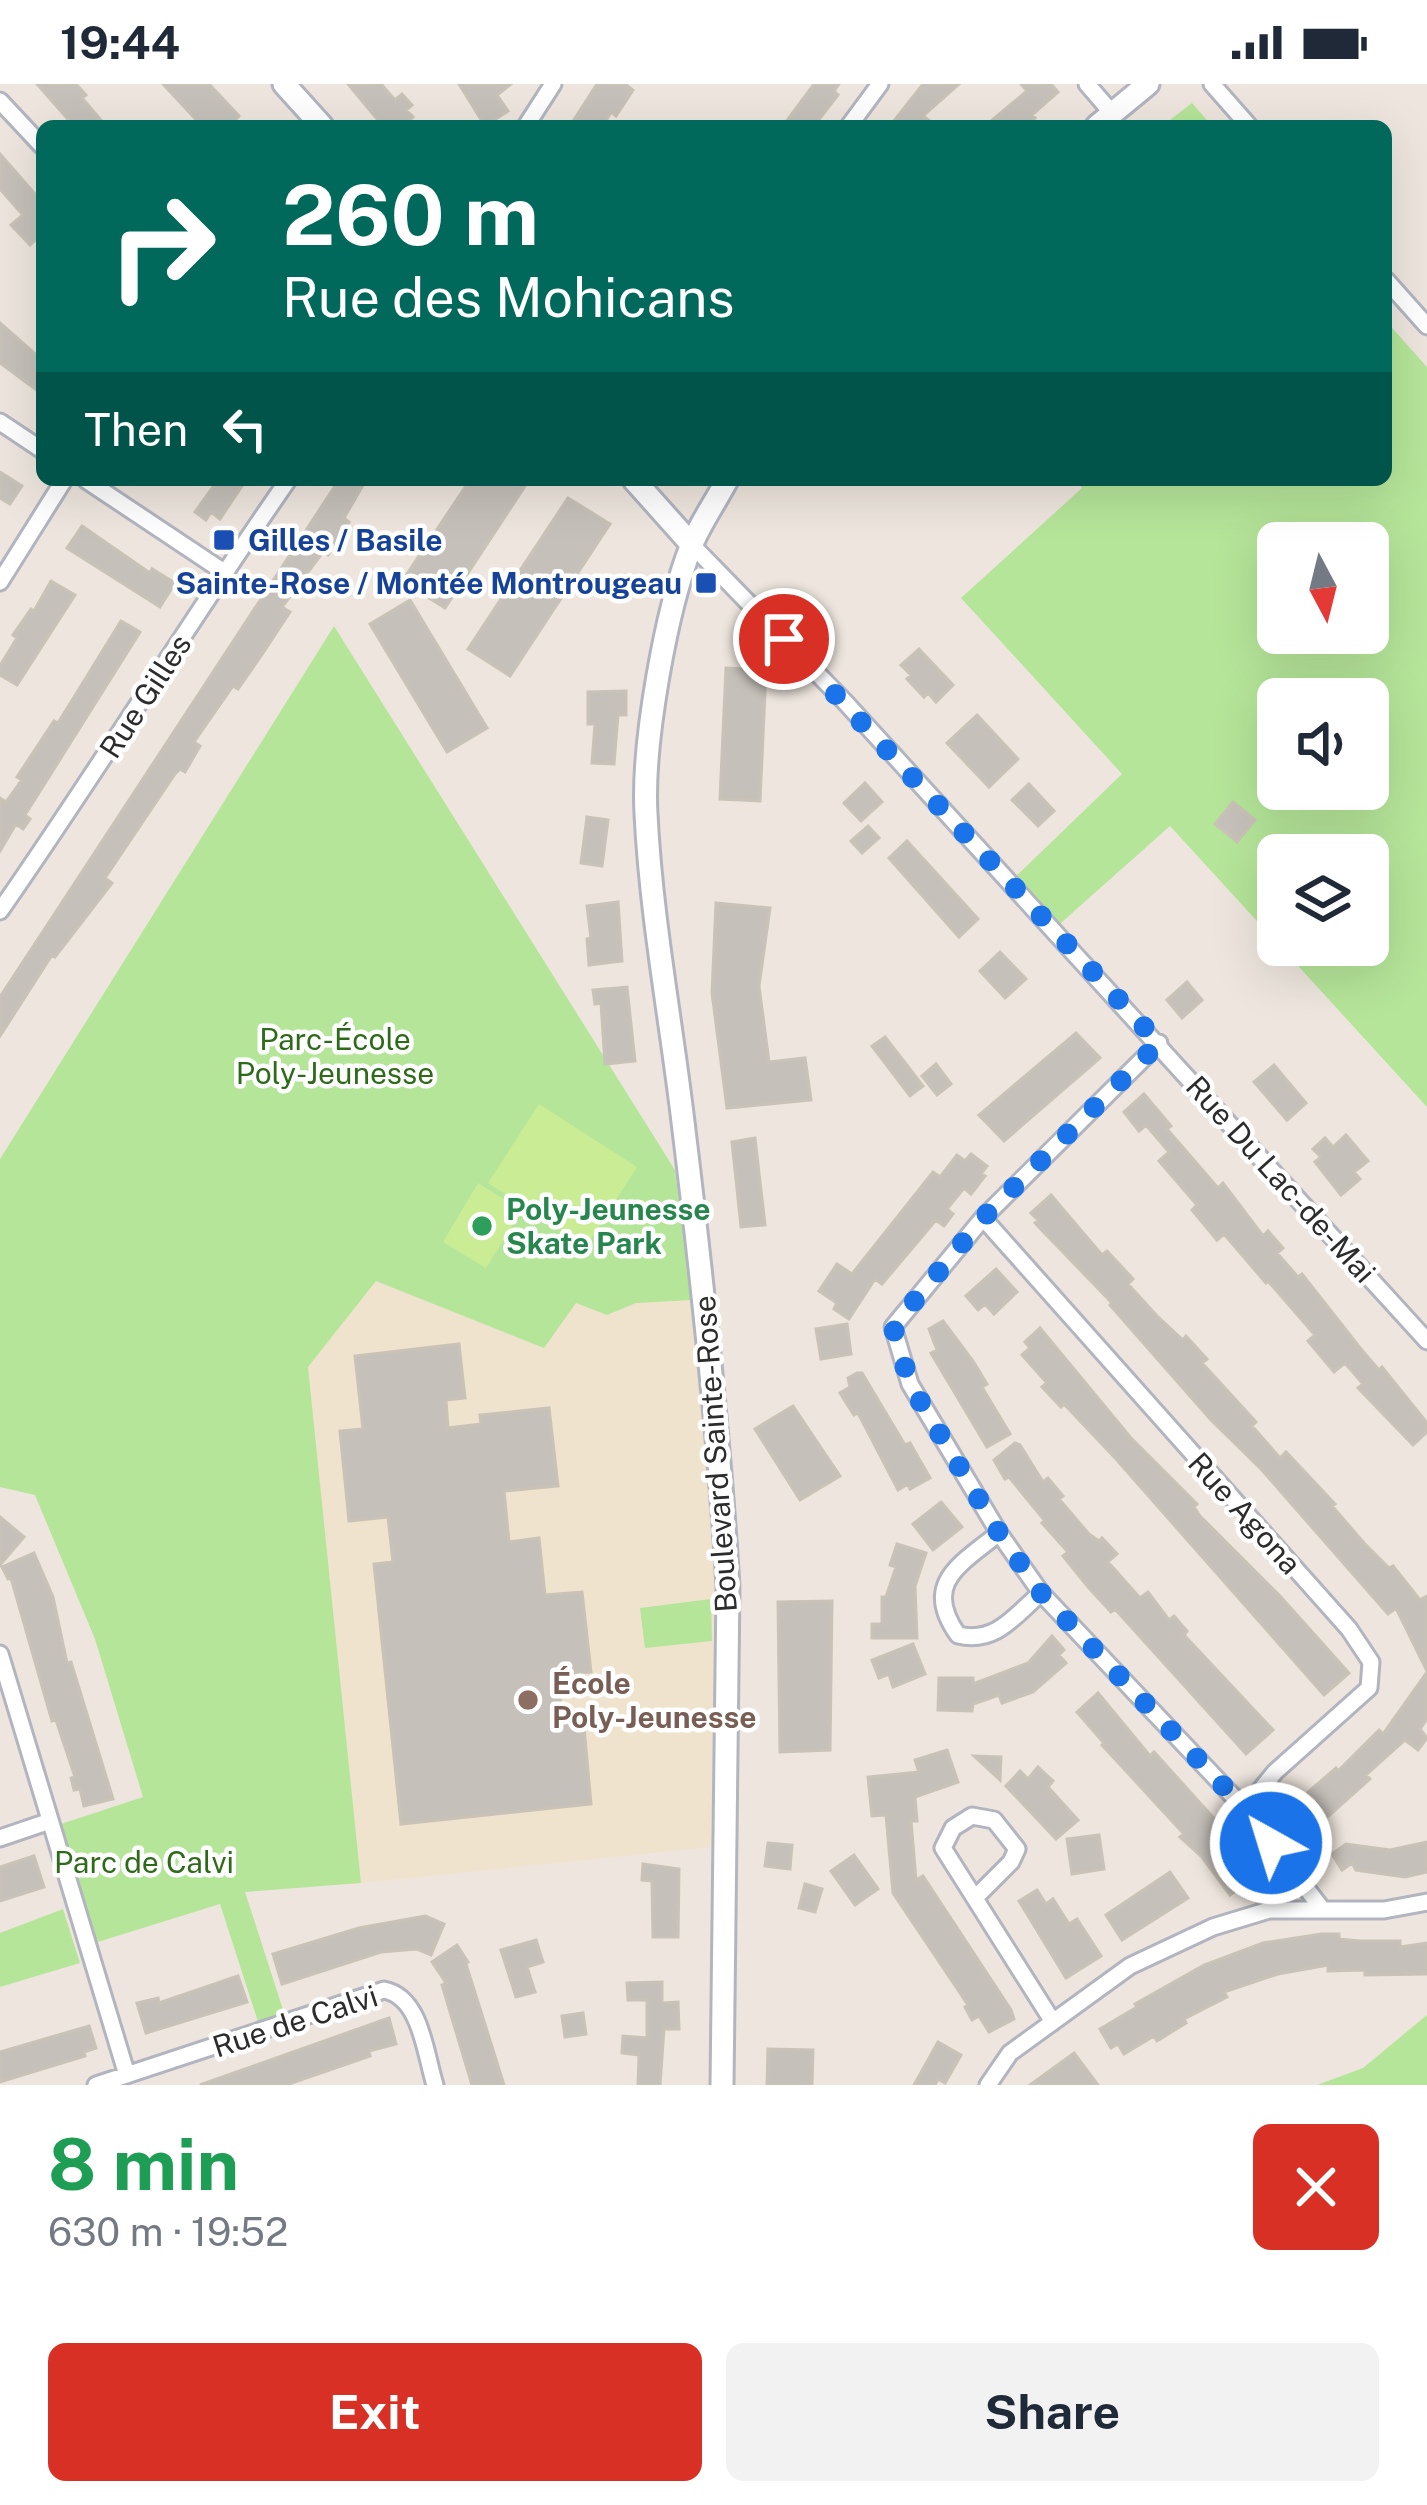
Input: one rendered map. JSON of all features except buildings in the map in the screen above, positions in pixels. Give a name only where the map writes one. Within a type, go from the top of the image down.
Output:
[{"type":"street","points":[[284,84],[317,120]]},
{"type":"street","points":[[853,120],[880,84]]},
{"type":"street","points":[[1088,84],[1105,119],[1148,84]]},
{"type":"street","points":[[1212,84],[1244,120]]},
{"type":"street","points":[[529,120],[545,88]]},
{"type":"street","points":[[0,101],[36,140]]},
{"type":"street","points":[[1392,287],[1427,326]]},
{"type":"street","points":[[0,422],[36,446]]},
{"type":"street","points":[[0,582],[60,486]]},
{"type":"street","points":[[95,486],[224,572]]},
{"type":"street","name":"Rue Gilles","points":[[0,910],[284,486]]},
{"type":"street","points":[[639,486],[692,544]]},
{"type":"street","name":"Boulevard Sainte-Rose","points":[[722,2085],[725,1531],[706,1310],[645,809],[656,690],[692,544],[724,486]]},
{"type":"street","name":"Rue Du Lac-de-Mai","points":[[692,544],[845,702],[1427,1341]]},
{"type":"street","points":[[1159,1043],[983,1218],[893,1327],[910,1384],[999,1533],[1041,1593],[1245,1809],[1323,1910]]},
{"type":"street","name":"Rue Agona","points":[[983,1218],[1349,1629],[1371,1662],[1369,1688],[1275,1772],[1245,1809]]},
{"type":"street","points":[[999,1533],[947,1576],[942,1598],[948,1622],[958,1635],[977,1640],[995,1633],[1041,1593]]},
{"type":"street","points":[[0,1654],[127,2075]]},
{"type":"street","points":[[975,1898],[1012,1862],[1017,1849],[994,1820],[972,1816],[953,1828],[943,1848],[1053,2022]]},
{"type":"street","points":[[0,1838],[50,1821]]},
{"type":"street","points":[[988,2085],[1010,2053],[1130,1966],[1213,1927],[1269,1910],[1384,1910],[1427,1902]]},
{"type":"street","name":"Rue de Calvi","points":[[96,2085],[384,1990],[398,1993],[410,2005],[434,2085]]},
{"type":"shaded area","name":"École Poly-Jeunesse","points":[[376,1281],[544,1348],[576,1302],[607,1315],[636,1303],[692,1300],[715,1554],[712,1847],[361,1883],[308,1367]]},
{"type":"green space","points":[[1192,103],[1207,120],[1170,120]]},
{"type":"green space","points":[[1392,328],[1427,367],[1427,1107],[1298,966],[1389,966],[1389,834],[1257,834],[1257,921],[1170,826],[1053,930],[1009,883],[1122,774],[961,598],[1080,486],[1392,486]]},
{"type":"green space","name":"Parc-École Poly-Jeunesse","points":[[334,626],[675,1170],[692,1300],[636,1303],[607,1315],[576,1303],[544,1348],[376,1281],[308,1367],[361,1883],[245,1892],[287,2022],[261,2031],[220,1904],[88,1945],[52,1827],[143,1797],[95,1639],[35,1495],[0,1487],[0,1159]]},
{"type":"green space","points":[[539,1104],[637,1167],[587,1245],[488,1183]]},
{"type":"green space","name":"Poly-Jeunesse Skate Park","points":[[478,1183],[522,1210],[486,1268],[443,1242]]},
{"type":"green space","points":[[711,1599],[712,1641],[645,1648],[640,1608]]},
{"type":"green space","points":[[63,1909],[80,1963],[0,1987],[0,1933]]},
{"type":"green space","points":[[1427,2015],[1427,2085],[1317,2085],[1363,2068]]},
{"type":"place","name":"Gilles / Basile","points":[[224,540]]},
{"type":"place","name":"Sainte-Rose / Montée Montrougeau","points":[[706,583]]},
{"type":"place","name":"Poly-Jeunesse Skate Park","points":[[482,1226]]},
{"type":"place","name":"École Poly-Jeunesse","points":[[528,1700]]},
{"type":"route","points":[[784,639],[1159,1043],[983,1218],[893,1327],[910,1384],[999,1533],[1041,1593],[1245,1809],[1271,1843]]},
{"type":"park label","name":"Parc de Calvi","points":[[144,1862]]}]
